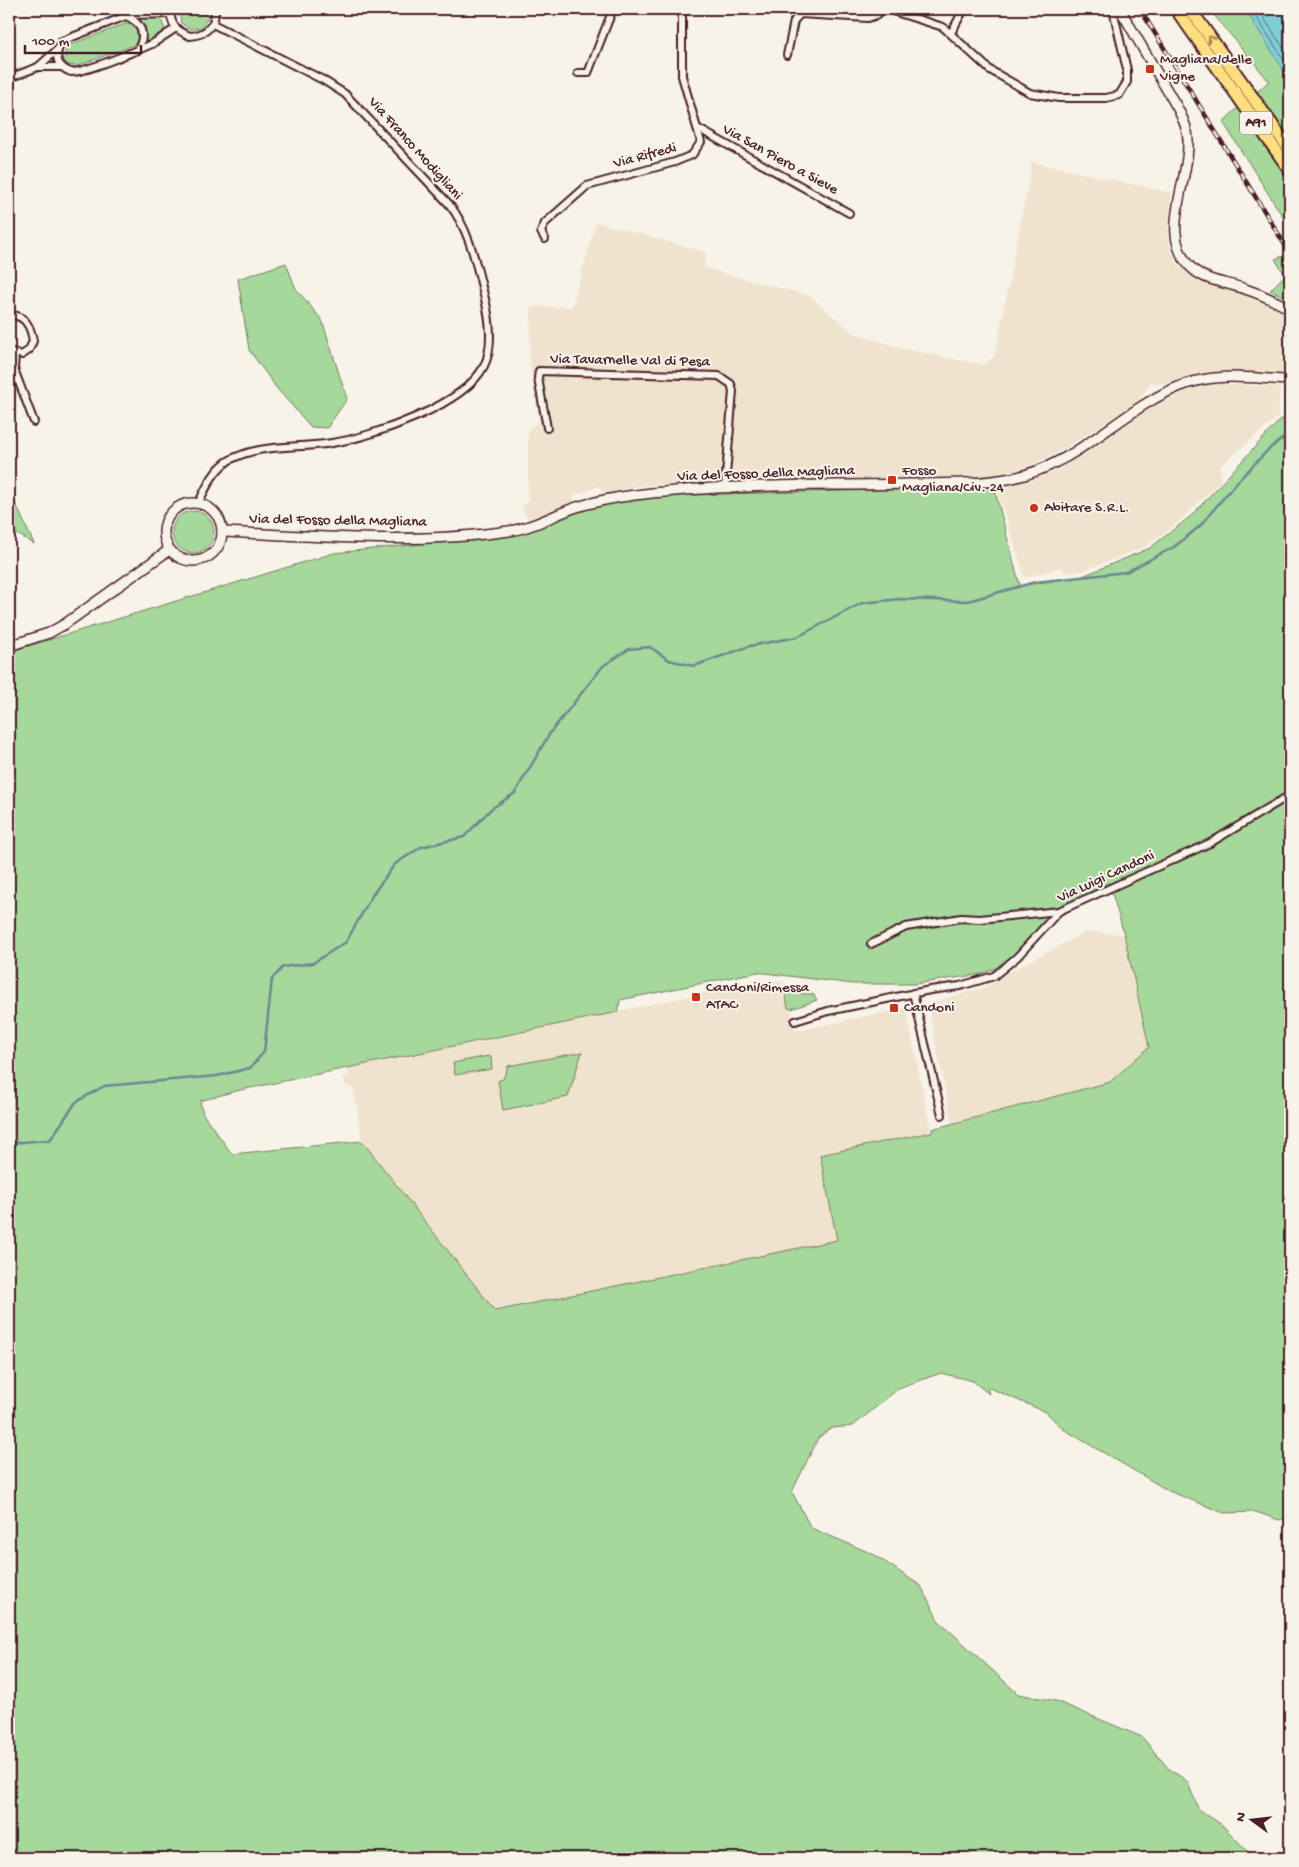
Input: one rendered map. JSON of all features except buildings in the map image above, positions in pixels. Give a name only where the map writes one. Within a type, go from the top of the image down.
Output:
[{"type":"highway","name":"A91","points":[[1176,9],[1290,170]]},
{"type":"highway","name":"A91","points":[[1190,9],[1290,150]]},
{"type":"street","points":[[38,67],[57,50],[62,41],[126,16],[140,13],[171,12],[176,28],[181,33],[195,36],[202,34],[213,24],[215,9]]},
{"type":"street","points":[[578,73],[588,73],[613,9]]},
{"type":"street","points":[[682,9],[682,76],[699,129]]},
{"type":"street","points":[[787,55],[795,19],[800,14],[868,18],[877,15],[882,9]]},
{"type":"street","points":[[886,9],[939,24],[952,33],[970,54],[990,70],[1030,93],[1053,97],[1110,98],[1122,93],[1127,79],[1114,14],[1115,9]]},
{"type":"street","points":[[952,33],[964,9]]},
{"type":"street","points":[[1120,9],[1186,126],[1188,154],[1175,231],[1184,259],[1196,271],[1206,277],[1252,292],[1290,309]]},
{"type":"street","points":[[126,16],[138,23],[142,30],[142,40],[138,50]]},
{"type":"street","name":"Via Franco Modigliani","points":[[198,504],[216,472],[225,464],[240,456],[259,450],[326,444],[350,439],[388,427],[438,406],[468,386],[479,375],[487,358],[490,339],[484,299],[468,242],[460,220],[449,204],[345,94],[323,80],[213,24]]},
{"type":"street","points":[[57,50],[58,61],[62,67],[70,72],[81,70],[152,44],[176,28]]},
{"type":"street","points":[[9,78],[38,67],[62,67]]},
{"type":"street","name":"Via San Piero a Sieve","points":[[699,129],[849,213]]},
{"type":"street","name":"Via Rifredi","points":[[545,239],[541,229],[545,223],[587,186],[689,157],[700,145],[699,129]]},
{"type":"street","points":[[9,316],[22,318],[26,321],[33,338],[29,350],[22,355],[12,353],[14,369],[34,422]]},
{"type":"street","name":"Via Tavarnelle Val di Pesa","points":[[547,428],[538,378],[539,371],[719,376],[731,384],[734,391],[725,487]]},
{"type":"street","name":"Via del Fosso della Magliana","points":[[222,532],[375,538],[482,534],[513,531],[576,508],[624,495],[725,487],[988,482],[1040,471],[1060,461],[1150,400],[1187,383],[1220,377],[1290,380]]},
{"type":"street","points":[[198,504],[214,513],[222,532],[216,549],[202,560],[185,560],[169,550],[164,530],[171,512],[180,507],[198,504]]},
{"type":"street","points":[[9,646],[48,633],[65,624],[169,550]]},
{"type":"street","name":"Via Luigi Candoni","points":[[795,1020],[913,993],[960,986],[994,976],[1017,957],[1060,911],[1210,843],[1290,795]]},
{"type":"street","points":[[871,944],[906,927],[961,918],[980,919],[1060,911]]},
{"type":"street","points":[[913,993],[942,1115]]},
{"type":"shaded area","points":[[1032,162],[1172,193],[1168,230],[1170,247],[1178,265],[1196,280],[1241,293],[1290,314],[1290,374],[1214,371],[1165,384],[1150,383],[1138,402],[1054,455],[1027,467],[992,476],[710,482],[639,486],[603,494],[599,486],[573,496],[574,503],[528,519],[522,507],[528,502],[528,430],[539,422],[530,366],[531,307],[572,307],[596,222],[706,252],[704,268],[810,296],[853,333],[905,349],[983,365],[995,356]]},
{"type":"shaded area","points":[[1202,385],[1280,387],[1278,417],[1220,466],[1221,481],[1172,528],[1145,547],[1082,571],[1066,572],[1060,567],[1025,578],[996,487],[1058,470],[1161,401]]},
{"type":"shaded area","points":[[1086,932],[1124,934],[1149,1047],[1110,1082],[952,1125],[928,1004],[988,986],[1009,972]]},
{"type":"shaded area","points":[[761,981],[784,981],[795,1031],[906,1008],[931,1132],[824,1156],[837,1240],[495,1311],[362,1141],[354,1090],[345,1085],[344,1077],[348,1076],[347,1068]]},
{"type":"green space","points":[[179,9],[209,9],[209,16],[201,28],[190,29],[181,23]]},
{"type":"green space","points":[[1209,9],[1245,9],[1290,76],[1290,137],[1257,92],[1269,81]]},
{"type":"green space","points":[[135,16],[160,16],[165,30],[145,44],[146,27]]},
{"type":"green space","points":[[125,24],[133,25],[137,30],[138,37],[134,45],[77,66],[68,65],[64,61],[66,48],[70,45]]},
{"type":"green space","points":[[1238,108],[1290,179],[1290,228],[1223,122]]},
{"type":"green space","points":[[1286,255],[1290,264],[1290,299],[1270,290],[1285,275],[1275,259]]},
{"type":"green space","points":[[286,263],[296,289],[322,320],[347,399],[327,428],[311,427],[278,390],[249,350],[238,279]]},
{"type":"green space","points":[[1290,415],[1290,1517],[1279,1520],[1256,1512],[1224,1513],[1169,1491],[1063,1429],[1046,1412],[987,1387],[989,1394],[973,1381],[941,1373],[899,1388],[853,1426],[832,1428],[818,1438],[792,1492],[811,1528],[873,1554],[921,1586],[938,1620],[1018,1694],[1056,1701],[1142,1737],[1168,1768],[1187,1781],[1199,1810],[1221,1824],[1254,1858],[9,1858],[9,652],[334,553],[498,536],[614,500],[650,496],[994,487],[1020,586],[1083,576],[1150,548],[1191,516],[1280,420]],"holes":[[[1109,883],[1124,934],[1149,1047],[1110,1082],[932,1129],[932,1132],[820,1155],[837,1240],[495,1311],[362,1141],[232,1154],[203,1114],[200,1101],[236,1091],[618,1012],[620,1000],[757,972],[853,984],[915,984],[981,974],[999,967],[1008,960],[1062,907]]]},
{"type":"green space","points":[[9,489],[34,544],[9,529]]},
{"type":"green space","points":[[197,511],[205,514],[211,520],[214,532],[211,544],[205,550],[189,553],[181,550],[175,544],[172,528],[175,520],[181,514]]},
{"type":"green space","points":[[785,993],[813,994],[817,1000],[792,1009],[788,1008]]},
{"type":"green space","points":[[582,1052],[568,1097],[503,1110],[498,1081],[503,1079],[508,1066]]},
{"type":"green space","points":[[491,1057],[492,1069],[455,1075],[453,1063]]},
{"type":"water","points":[[1245,9],[1290,9],[1290,76],[1283,69]]},
{"type":"waterway","points":[[9,1143],[50,1140],[76,1102],[104,1086],[217,1076],[250,1068],[264,1052],[272,979],[283,967],[313,963],[346,942],[373,894],[395,864],[421,847],[464,837],[491,809],[515,793],[550,733],[603,666],[629,649],[650,647],[669,660],[694,666],[750,646],[797,637],[862,603],[900,599],[968,601],[1035,582],[1126,572],[1174,547],[1200,526],[1235,484],[1269,449],[1290,433]]},
{"type":"railway","points":[[1140,9],[1290,253]]},
{"type":"place","name":"Magliana/delle Vigne","points":[[1150,69]]},
{"type":"place","name":"Fosso Magliana/Civ. 24","points":[[892,480]]},
{"type":"place","name":"Abitare S.R.L.","points":[[1034,508]]},
{"type":"place","name":"Candoni/Rimessa ATAC","points":[[696,997]]},
{"type":"place","name":"Candoni","points":[[894,1008]]}]
